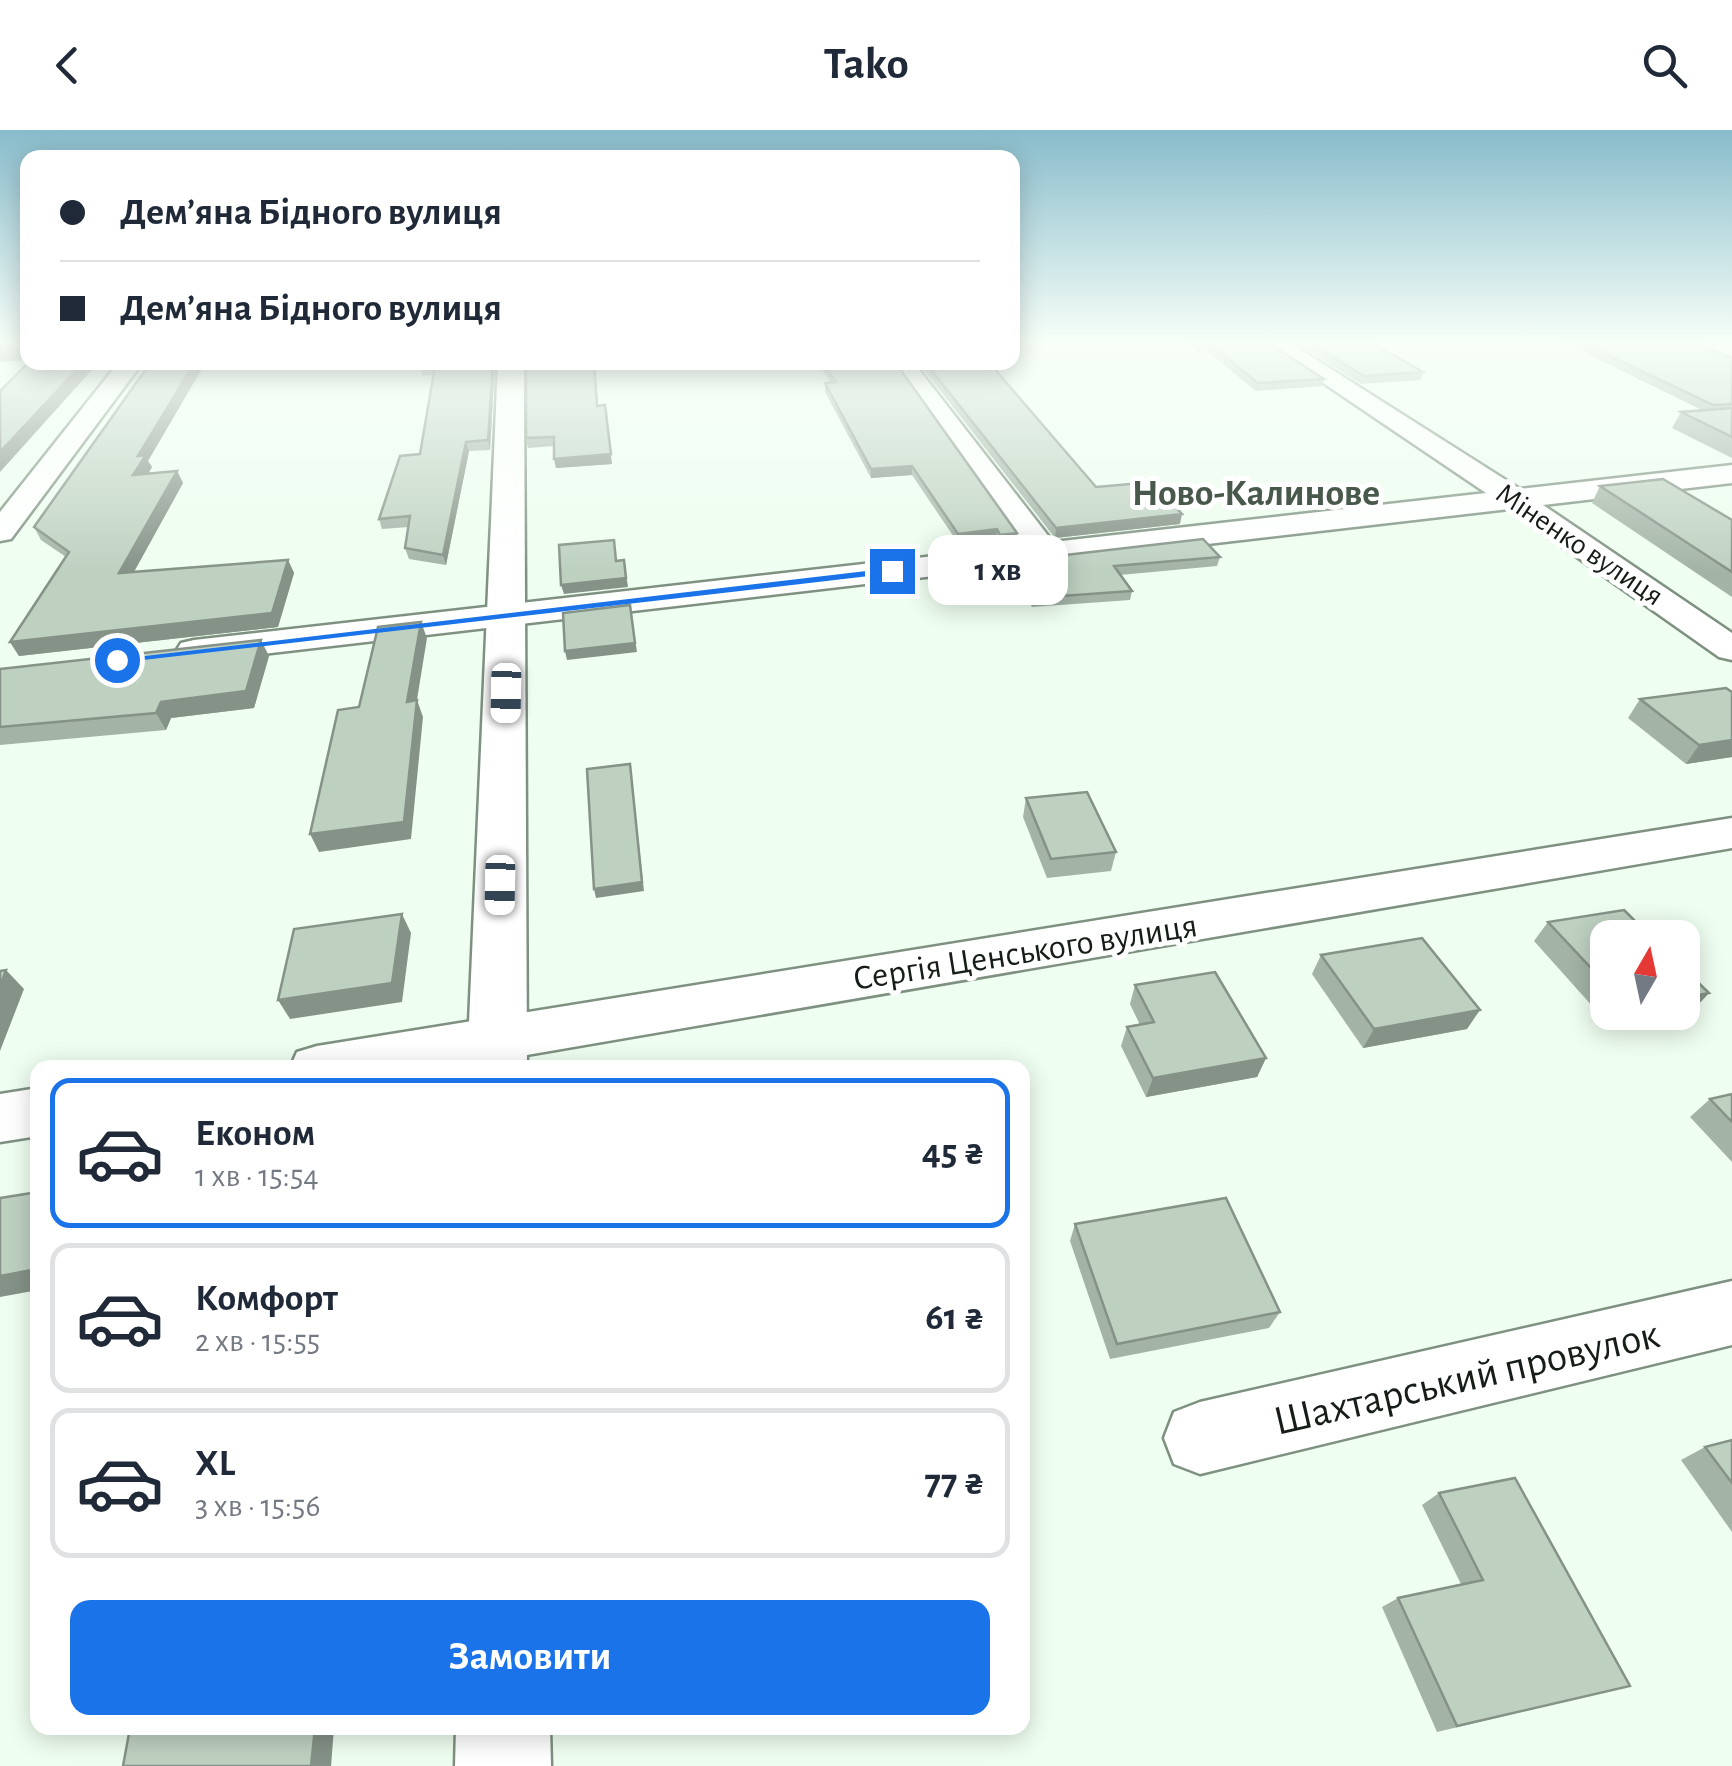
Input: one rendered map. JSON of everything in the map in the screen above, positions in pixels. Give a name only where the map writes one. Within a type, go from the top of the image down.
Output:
[{"type":"street","points":[[0,532],[87,419]]},
{"type":"street","points":[[496,1053],[510,419]]},
{"type":"street","points":[[944,419],[1045,553]]},
{"type":"street","name":"Міненко вулиця","points":[[1392,419],[1732,649]]},
{"type":"street","points":[[156,655],[1732,474]]},
{"type":"street","name":"Сергія Ценського вулиця","points":[[412,1060],[496,1053],[1732,833]]},
{"type":"street","points":[[0,1118],[30,1113]]},
{"type":"street","name":"Шахтарський провулок","points":[[1200,1438],[1732,1313]]},
{"type":"street","points":[[503,1735],[504,1766]]},
{"type":"building","points":[[0,419],[30,419],[0,452]]},
{"type":"building","points":[[110,419],[160,419],[138,456],[146,455],[133,475],[177,471],[119,573],[288,560],[272,613],[10,642],[69,552],[34,527]]},
{"type":"building","points":[[426,419],[489,419],[488,440],[466,442],[443,555],[405,548],[410,516],[379,519],[400,456],[420,454]]},
{"type":"building","points":[[526,419],[607,419],[611,454],[554,459],[554,437],[526,438]]},
{"type":"building","points":[[844,419],[936,419],[1017,533],[1000,535],[997,529],[958,534],[912,466],[871,469]]},
{"type":"building","points":[[970,419],[1038,419],[1096,487],[1153,482],[1182,514],[1056,528]]},
{"type":"building","points":[[1696,419],[1732,419],[1732,437]]},
{"type":"building","points":[[1663,479],[1732,520],[1732,572],[1600,486]]},
{"type":"building","points":[[1203,539],[1220,557],[1114,566],[1132,591],[1033,598],[1013,561]]},
{"type":"building","points":[[614,540],[616,561],[624,560],[626,578],[561,585],[559,545]]},
{"type":"building","points":[[630,605],[635,643],[565,651],[563,613]]},
{"type":"building","points":[[421,622],[407,702],[417,700],[404,822],[310,834],[338,710],[359,707],[378,627]]},
{"type":"building","points":[[261,640],[246,691],[161,702],[156,713],[0,727],[0,669]]},
{"type":"building","points":[[1726,688],[1732,692],[1732,740],[1699,745],[1640,699]]},
{"type":"building","points":[[630,764],[642,882],[594,889],[587,769]]},
{"type":"building","points":[[1087,792],[1116,852],[1051,859],[1026,798]]},
{"type":"building","points":[[1624,910],[1634,920],[1590,920],[1590,967],[1548,922]]},
{"type":"building","points":[[402,914],[392,983],[278,1000],[294,929]]},
{"type":"building","points":[[1422,938],[1480,1010],[1374,1029],[1321,955]]},
{"type":"building","points":[[1215,972],[1266,1058],[1153,1078],[1127,1027],[1154,1022],[1135,985]]},
{"type":"building","points":[[1732,1094],[1732,1122],[1710,1099]]},
{"type":"building","points":[[30,1193],[30,1270],[0,1276],[0,1198]]},
{"type":"building","points":[[1226,1198],[1280,1312],[1117,1344],[1075,1224]]},
{"type":"building","points":[[1732,1440],[1732,1483],[1705,1447]]},
{"type":"building","points":[[1515,1478],[1630,1686],[1457,1726],[1398,1598],[1483,1580],[1439,1493]]},
{"type":"building","points":[[129,1735],[314,1735],[311,1766],[123,1766]]},
{"type":"district","name":"Ново-Калинове","points":[[1256,492]]},
{"type":"route","points":[[117,660],[892,571]]}]
